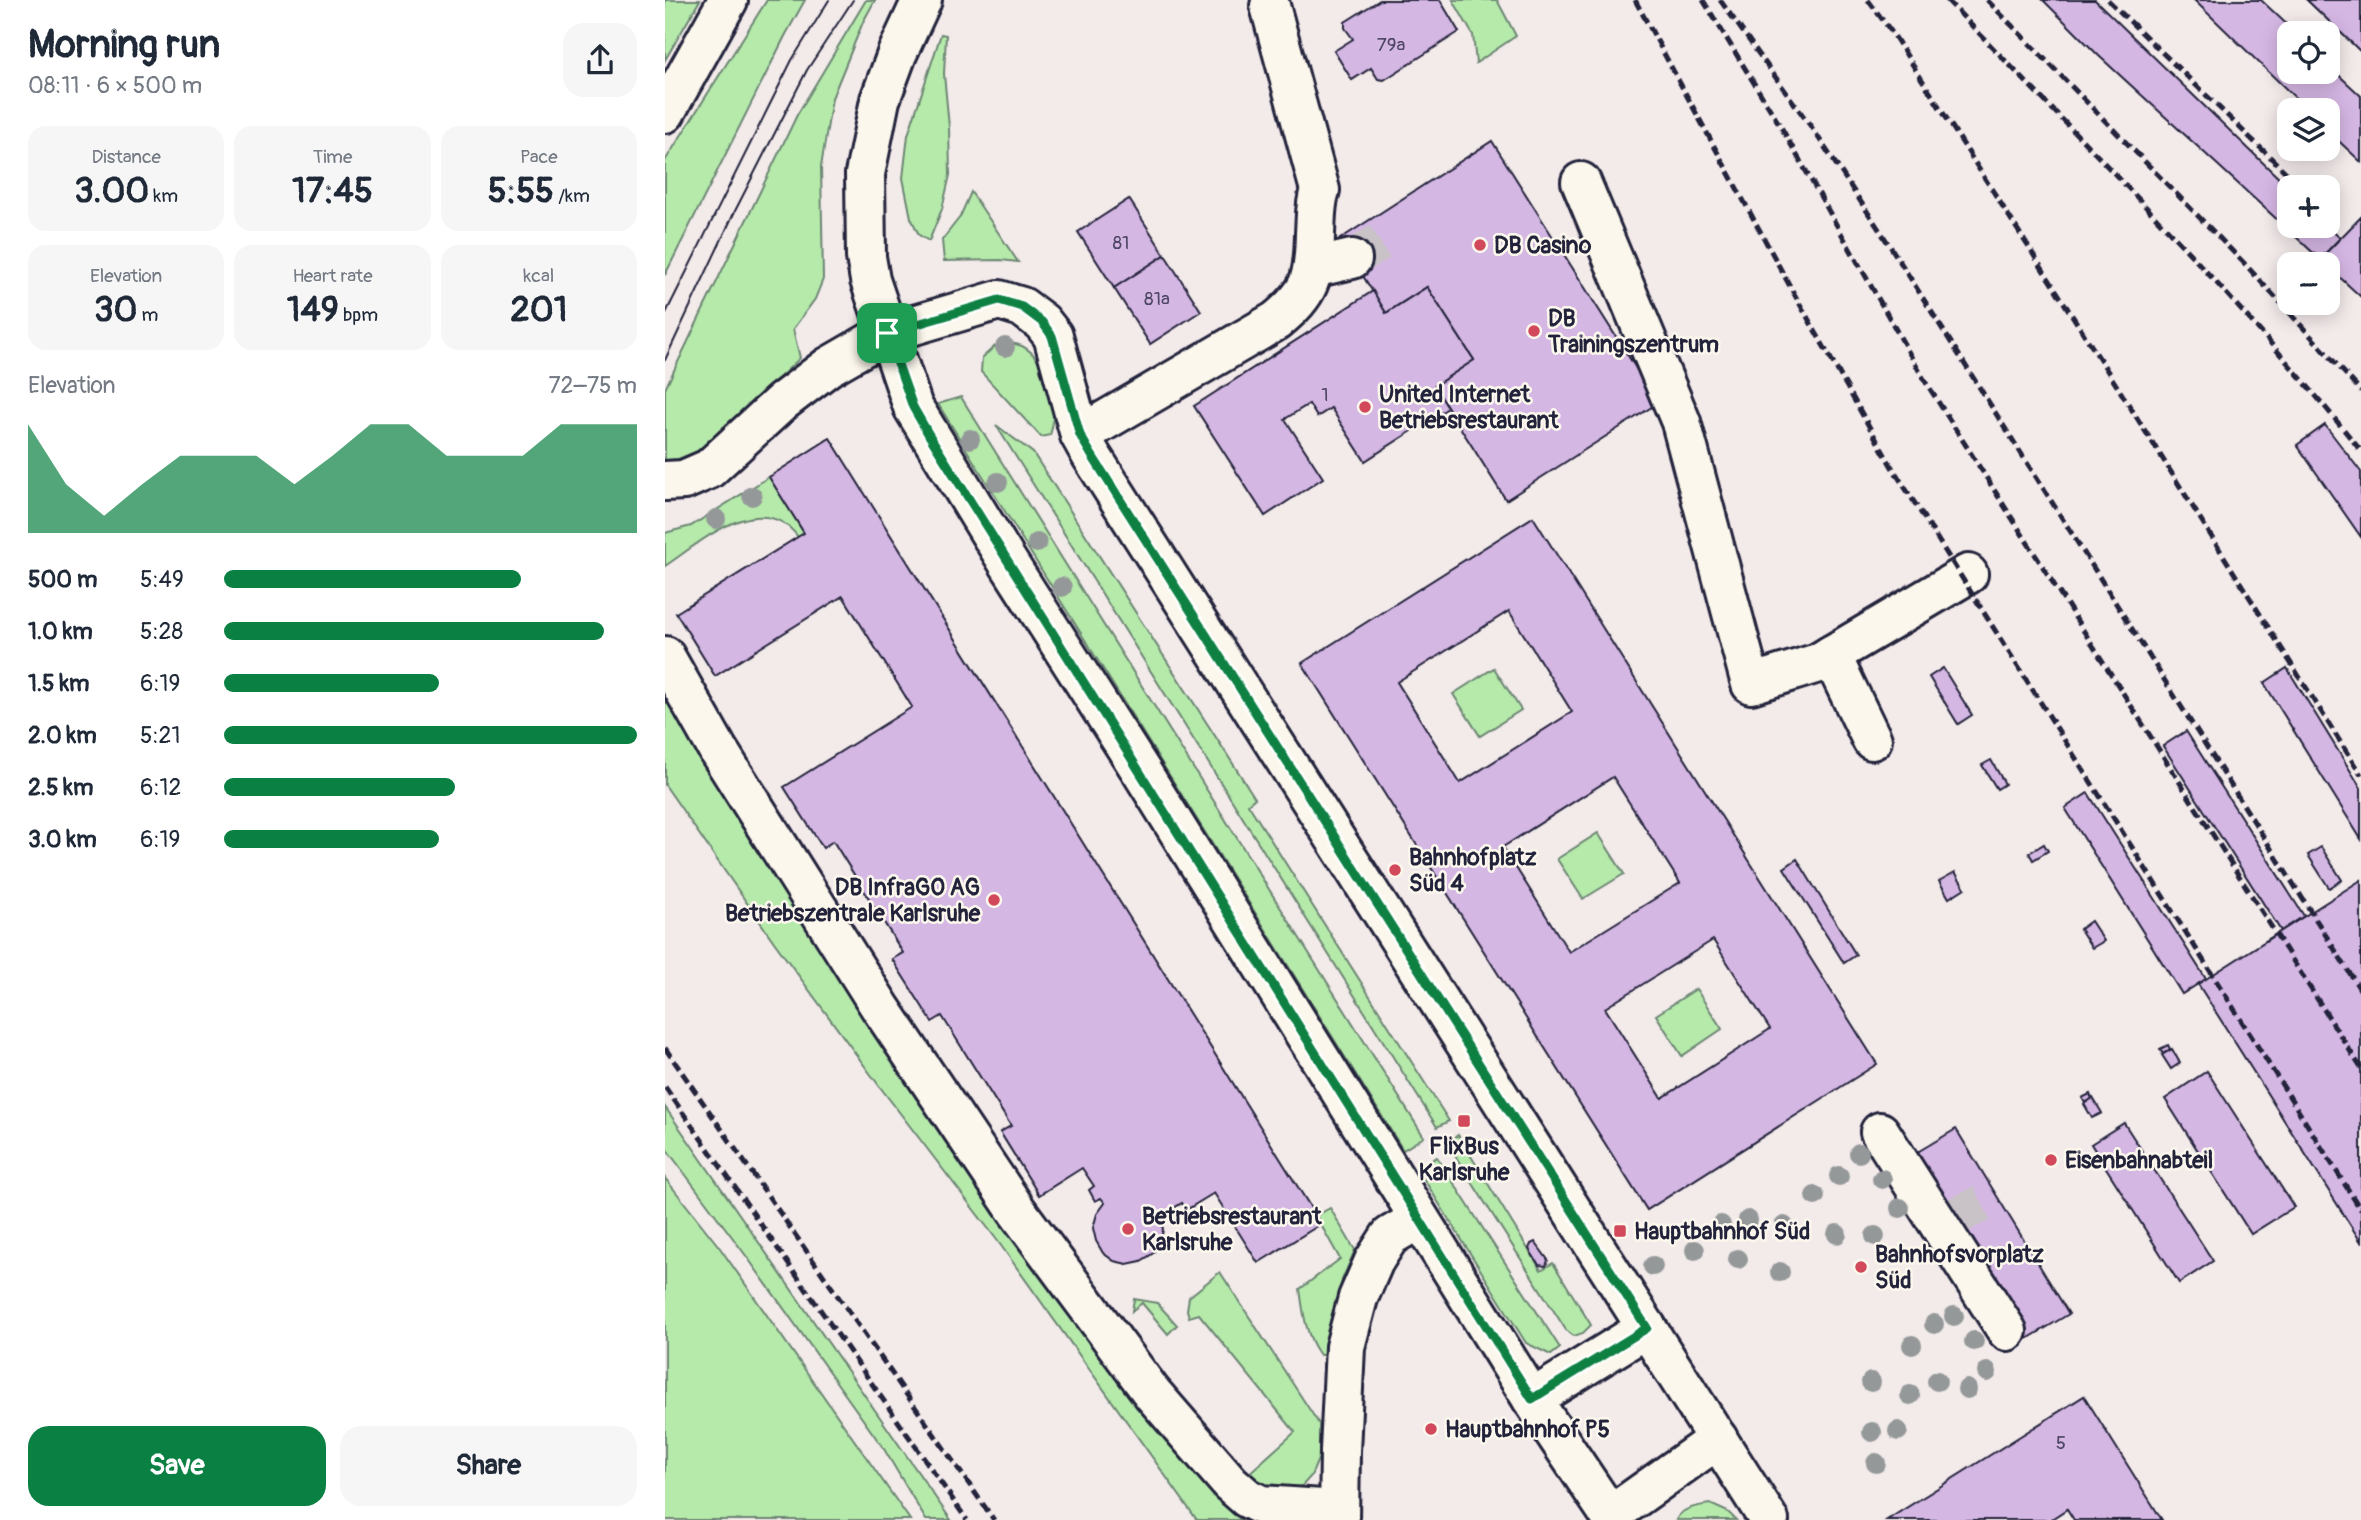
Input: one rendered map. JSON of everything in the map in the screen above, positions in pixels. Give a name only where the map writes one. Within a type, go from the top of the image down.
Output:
[{"type":"main road","points":[[665,113],[728,0]]},
{"type":"main road","points":[[922,0],[897,54],[880,100],[865,174],[866,257],[870,280],[913,407],[1532,1399],[1611,1518],[1718,1439]]},
{"type":"main road","points":[[1080,435],[1276,321],[1297,304],[1309,287],[1313,268],[1315,204],[1320,190],[1270,6]]},
{"type":"main road","points":[[1581,182],[1681,422],[1751,684],[1818,663],[1902,619],[1968,574]]},
{"type":"main road","points":[[1313,268],[1352,259]]},
{"type":"main road","points":[[665,481],[684,480],[709,469],[782,402],[819,374],[887,333],[999,300],[1022,307],[1042,322],[1052,336],[1080,435],[1769,1520]]},
{"type":"main road","points":[[1831,655],[1871,740]]},
{"type":"main road","points":[[665,656],[718,750],[880,1007],[1017,1211],[1152,1393],[1230,1483],[1247,1498],[1261,1505],[1338,1515],[1345,1348],[1358,1298],[1374,1261],[1391,1236],[1419,1219]]},
{"type":"main road","points":[[1880,1132],[1937,1226],[2007,1331]]},
{"type":"main road","points":[[1532,1399],[1647,1328]]},
{"type":"green space","points":[[665,0],[700,0],[665,60]]},
{"type":"green space","points":[[767,0],[805,0],[665,275],[665,161]]},
{"type":"green space","points":[[866,0],[875,0],[863,22],[832,98],[821,167],[823,279],[815,299],[793,329],[800,358],[705,448],[678,459],[665,460],[665,389],[797,115]]},
{"type":"green space","points":[[1453,0],[1497,0],[1516,36],[1476,63],[1473,35]]},
{"type":"green space","points":[[941,34],[946,35],[944,74],[950,175],[942,209],[929,241],[919,235],[911,218],[903,178],[908,135]]},
{"type":"green space","points":[[971,192],[1018,262],[944,261],[942,240],[960,217]]},
{"type":"green space","points":[[1006,342],[1022,346],[1031,353],[1045,373],[1052,399],[1050,435],[1041,437],[981,372],[982,358],[995,346]]},
{"type":"green space","points":[[961,397],[1424,1137],[1403,1150],[938,404]]},
{"type":"green space","points":[[996,425],[1033,453],[1255,798],[1248,804],[1449,1121],[1437,1127]]},
{"type":"green space","points":[[769,477],[804,533],[798,537],[783,523],[767,517],[749,518],[713,533],[665,566],[665,533],[691,526]]},
{"type":"green space","points":[[1494,668],[1521,710],[1480,736],[1453,694]]},
{"type":"green space","points":[[665,684],[1252,1520],[1197,1520],[997,1240],[774,942],[665,785]]},
{"type":"green space","points":[[1598,833],[1624,874],[1583,899],[1557,859]]},
{"type":"green space","points":[[1696,989],[1722,1029],[1682,1056],[1656,1015]]},
{"type":"green space","points":[[665,1107],[951,1520],[926,1520],[884,1449],[665,1147]]},
{"type":"green space","points":[[1458,1135],[1541,1270],[1553,1263],[1591,1325],[1583,1333],[1574,1336],[1566,1330],[1447,1143]]},
{"type":"green space","points":[[1437,1157],[1560,1348],[1551,1355],[1526,1343],[1417,1168]]},
{"type":"green space","points":[[665,1178],[720,1248],[910,1520],[665,1520]]},
{"type":"green space","points":[[1330,1208],[1355,1250],[1342,1280],[1327,1355],[1320,1355],[1308,1332],[1300,1289],[1340,1259],[1316,1216]]},
{"type":"green space","points":[[1220,1272],[1319,1424],[1319,1457],[1311,1476],[1302,1486],[1289,1491],[1274,1492],[1247,1475],[1295,1432],[1199,1314],[1189,1317],[1189,1297]]},
{"type":"green space","points":[[1134,1299],[1157,1303],[1177,1325],[1168,1334],[1142,1303],[1132,1311]]},
{"type":"green space","points":[[1710,1504],[1728,1512],[1736,1520],[1676,1520],[1686,1510]]},
{"type":"building","points":[[1380,0],[1440,0],[1459,32],[1384,80],[1378,79],[1371,68],[1352,80],[1334,51],[1353,39],[1345,28],[1345,22]]},
{"type":"building","points":[[2043,0],[2095,0],[2277,176],[2277,220],[2099,56]]},
{"type":"building","points":[[2194,0],[2261,0],[2283,21],[2277,21],[2277,80]]},
{"type":"building","points":[[2307,0],[2361,0],[2361,52],[2340,32],[2340,21],[2329,21]]},
{"type":"building","points":[[2307,0],[2361,0],[2361,52],[2340,32],[2340,21],[2329,21]]},
{"type":"building","points":[[2340,76],[2361,96],[2361,162],[2340,142],[2340,98],[2296,98],[2281,84],[2340,84]]},
{"type":"building","name":"DB Trainingszentrum","points":[[1492,141],[1658,403],[1506,500],[1434,386],[1474,360],[1427,287],[1386,313],[1340,239]]},
{"type":"building","points":[[1129,199],[1165,255],[1114,288],[1078,232]]},
{"type":"building","points":[[2361,217],[2361,297],[2340,278],[2340,252],[2327,252]]},
{"type":"building","points":[[2297,238],[2340,238],[2327,252],[2312,252]]},
{"type":"building","points":[[1165,255],[1201,311],[1150,344],[1114,288]]},
{"type":"building","points":[[1427,287],[1474,360],[1434,386],[1448,408],[1365,461],[1331,408],[1317,417],[1309,404],[1285,419],[1323,478],[1265,516],[1194,406],[1373,291],[1386,313]]},
{"type":"building","points":[[2325,425],[2361,472],[2361,537],[2297,445]]},
{"type":"building","name":"DB InfraGO AG Betriebszentrale Karlsruhe","points":[[830,438],[1321,1224],[1258,1263],[1214,1193],[1186,1210],[1182,1203],[1161,1216],[1163,1230],[1160,1243],[1152,1254],[1141,1261],[1127,1264],[1114,1261],[1103,1253],[1096,1241],[1093,1228],[1097,1214],[1105,1203],[1101,1198],[1095,1201],[1089,1190],[1094,1186],[1082,1168],[1039,1195],[1000,1132],[1011,1126],[942,1016],[932,1022],[892,959],[903,953],[833,841],[823,848],[784,787],[912,707],[843,596],[715,676],[676,613],[804,533],[769,477]]},
{"type":"building","points":[[1533,517],[1877,1064],[1647,1210],[1302,663]],"holes":[[[1509,611],[1572,712],[1460,783],[1397,682]],[[1613,777],[1680,883],[1569,952],[1503,847]],[[1713,940],[1770,1029],[1662,1098],[1605,1008]]]},
{"type":"building","points":[[1943,668],[1972,715],[1958,724],[1929,677]]},
{"type":"building","points":[[2287,668],[2361,788],[2361,839],[2264,683]]},
{"type":"building","points":[[2186,731],[2304,916],[2281,931],[2163,746]]},
{"type":"building","points":[[1991,760],[2005,784],[1997,789],[1982,765]]},
{"type":"building","points":[[2088,793],[2206,979],[2182,994],[2065,808]]},
{"type":"building","points":[[2044,844],[2048,851],[2033,860],[2029,853]]},
{"type":"building","points":[[2321,847],[2342,880],[2329,888],[2308,855]]},
{"type":"building","points":[[1797,859],[1856,955],[1844,963],[1784,868]]},
{"type":"building","points":[[1955,872],[1965,888],[1949,898],[1939,881]]},
{"type":"building","points":[[2361,880],[2361,1242],[2198,984]]},
{"type":"building","points":[[2091,921],[2104,941],[2092,948],[2080,929]]},
{"type":"building","points":[[2168,1045],[2170,1049],[2163,1054],[2160,1049]]},
{"type":"building","points":[[2172,1049],[2180,1063],[2171,1069],[2162,1055]]},
{"type":"building","points":[[2207,1071],[2294,1207],[2251,1234],[2165,1099]]},
{"type":"building","points":[[2090,1094],[2092,1099],[2085,1103],[2082,1098]]},
{"type":"building","points":[[2093,1098],[2102,1113],[2092,1118],[2084,1104]]},
{"type":"building","points":[[2124,1123],[2213,1261],[2179,1283],[2091,1144]]},
{"type":"building","points":[[1956,1129],[2069,1314],[2022,1342],[1909,1157]]},
{"type":"building","points":[[1535,1242],[1548,1260],[1546,1266],[1539,1265],[1529,1249]]},
{"type":"building","points":[[2084,1396],[2162,1520],[2074,1520],[2067,1509],[2050,1520],[1887,1520]]},
{"type":"tunnel","points":[[1352,259],[1380,242]]},
{"type":"tunnel","points":[[1948,1220],[1997,1196]]},
{"type":"tram line","points":[[665,315],[792,60],[829,0]]},
{"type":"tram line","points":[[665,360],[735,211],[807,70],[853,0]]},
{"type":"railway","points":[[1635,0],[1792,290],[1892,467],[2361,1210]]},
{"type":"railway","points":[[1703,0],[1781,127],[1925,381],[2361,1068]]},
{"type":"railway","points":[[1720,0],[1812,128],[1890,246],[2361,991]]},
{"type":"railway","points":[[1868,0],[1893,34],[2117,386],[2361,775]]},
{"type":"railway","points":[[1947,0],[2211,277],[2263,334],[2361,451]]},
{"type":"railway","points":[[1987,0],[2243,262],[2361,391]]},
{"type":"railway","points":[[2108,0],[2289,175]]},
{"type":"railway","points":[[665,1048],[994,1520]]},
{"type":"railway","points":[[665,1087],[967,1520]]},
{"type":"place","name":"DB Casino","points":[[1480,245]]},
{"type":"place","name":"DB Trainingszentrum","points":[[1534,331]]},
{"type":"place","name":"United Internet Betriebsrestaurant","points":[[1365,407]]},
{"type":"place","name":"Bahnhofplatz Süd 4","points":[[1395,870]]},
{"type":"place","name":"DB InfraGO AG Betriebszentrale Karlsruhe","points":[[994,900]]},
{"type":"place","name":"FlixBus Karlsruhe","points":[[1464,1121]]},
{"type":"place","name":"Eisenbahnabteil","points":[[2051,1160]]},
{"type":"place","name":"Betriebsrestaurant Karlsruhe","points":[[1128,1229]]},
{"type":"place","name":"Hauptbahnhof Süd","points":[[1620,1231]]},
{"type":"place","name":"Bahnhofsvorplatz Süd","points":[[1861,1267]]},
{"type":"place","name":"Hauptbahnhof P5","points":[[1431,1429]]},
{"type":"route","points":[[999,300],[1022,307],[1043,324],[1052,336],[1080,435],[1091,454],[1647,1328],[1532,1399],[929,435],[913,407],[887,333],[999,300]]}]
